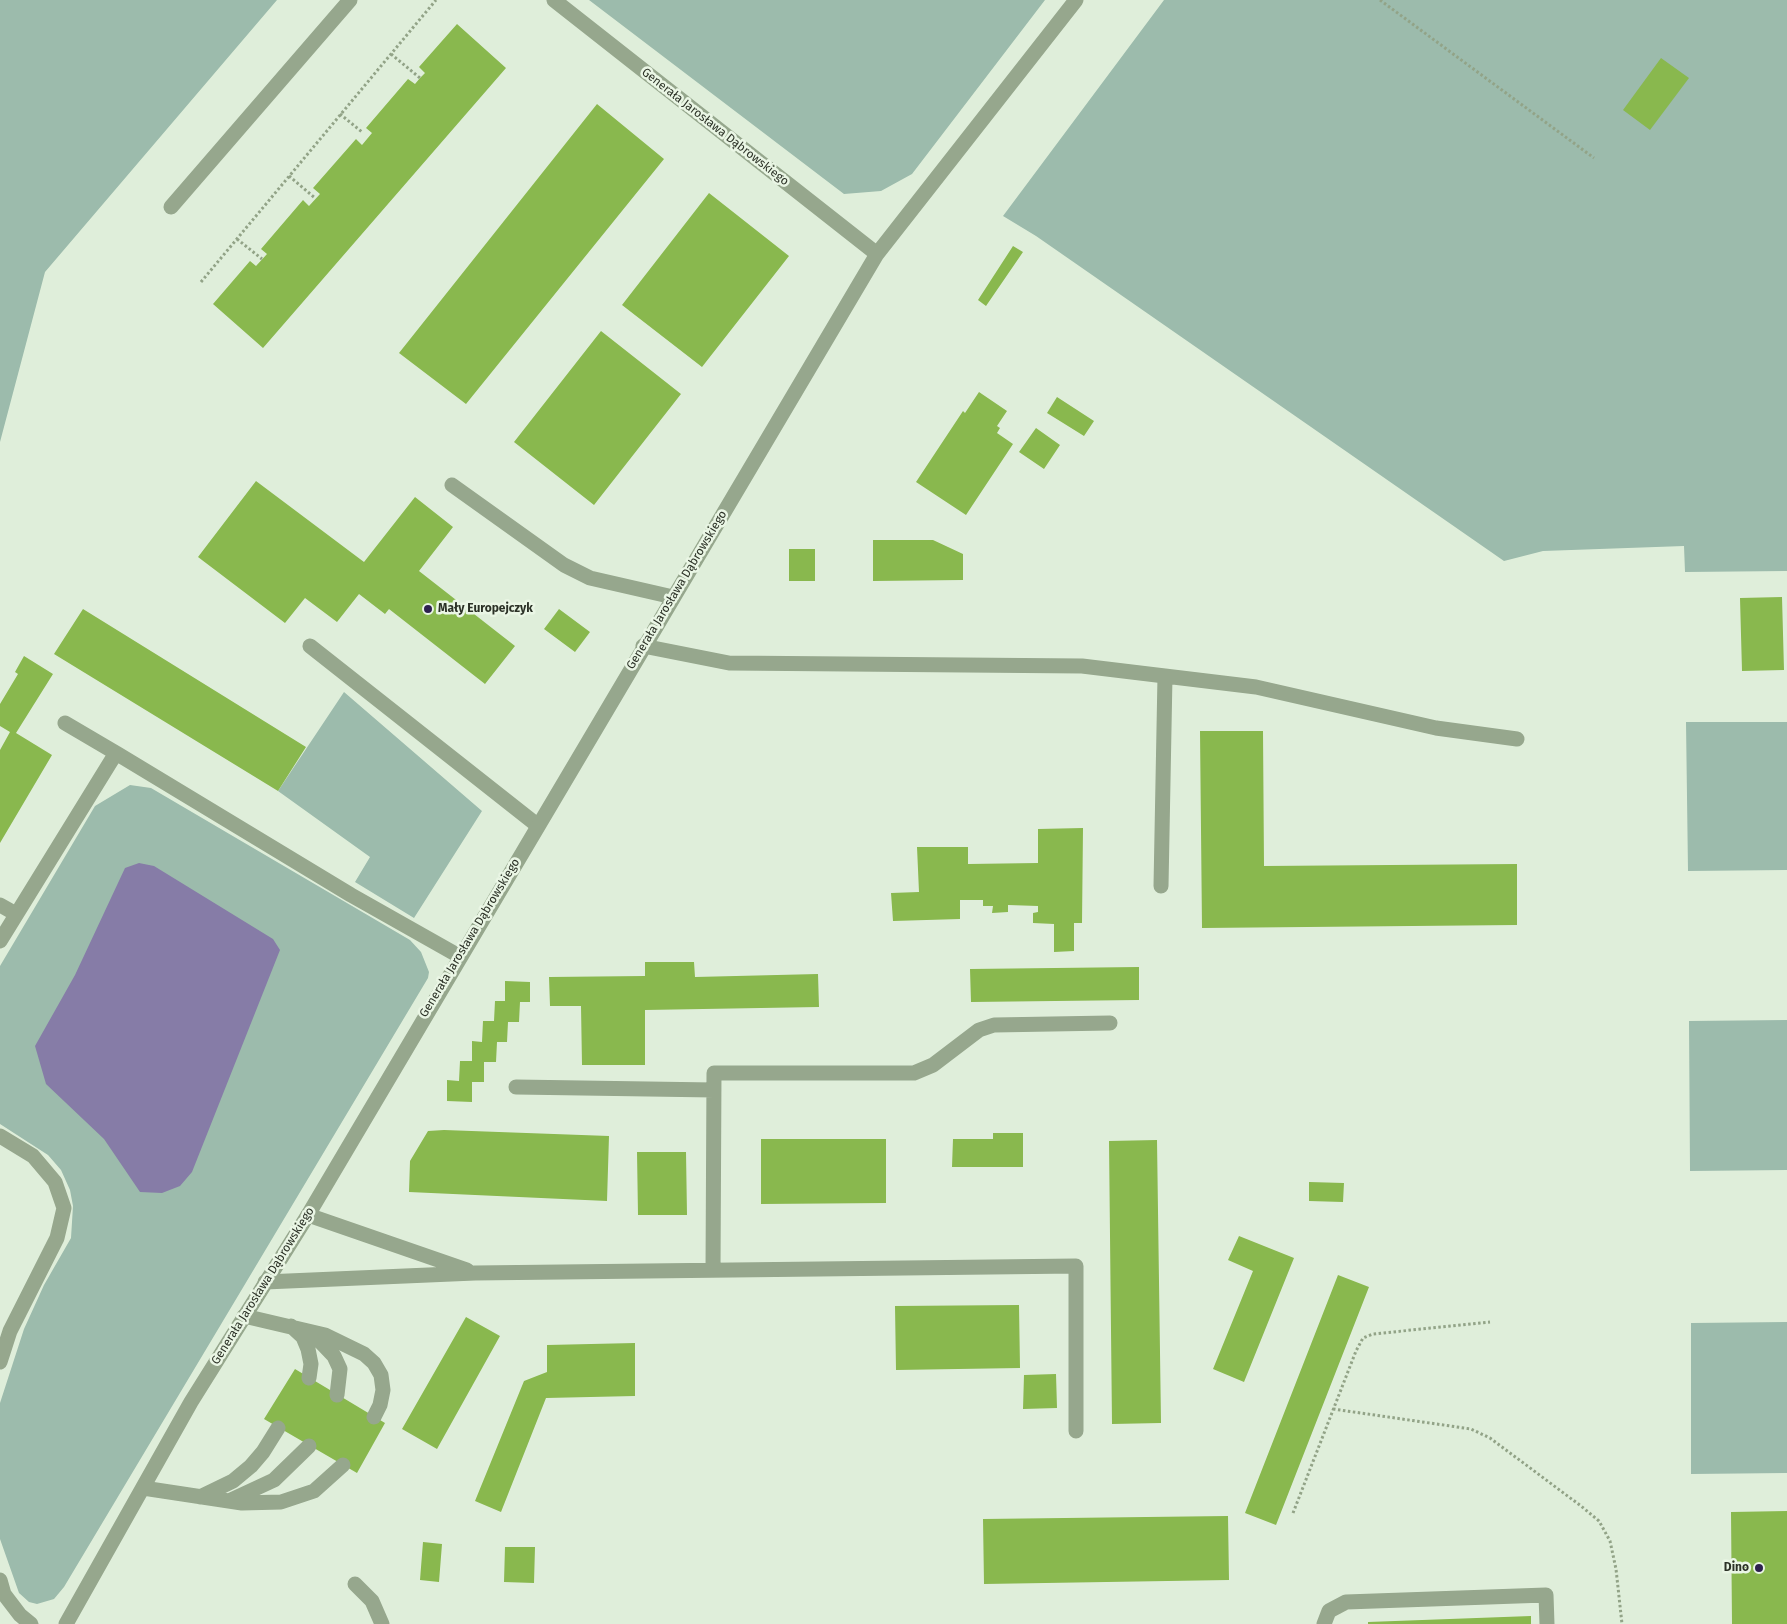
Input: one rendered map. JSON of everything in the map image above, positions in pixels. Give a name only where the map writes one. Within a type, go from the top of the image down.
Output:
[{"type":"street","points":[[171,207],[350,0]]},
{"type":"street","name":"Generała Jarosława Dąbrowskiego","points":[[554,0],[877,254]]},
{"type":"street","name":"Generała Jarosława Dąbrowskiego","points":[[66,1624],[191,1402],[308,1215],[459,956],[877,254],[1076,0]]},
{"type":"street","points":[[452,485],[564,565],[590,578],[673,597]]},
{"type":"street","points":[[310,646],[537,825]]},
{"type":"street","points":[[643,646],[729,663],[1082,666],[1256,687],[1436,728],[1517,739]]},
{"type":"street","points":[[1162,886],[1165,676]]},
{"type":"street","points":[[65,723],[351,895],[459,956]]},
{"type":"street","points":[[0,941],[116,753]]},
{"type":"street","points":[[0,905],[16,914]]},
{"type":"street","points":[[713,1270],[714,1073],[914,1073],[933,1065],[979,1030],[994,1026],[1110,1023]]},
{"type":"street","points":[[516,1087],[714,1090]]},
{"type":"street","points":[[0,1136],[33,1156],[55,1182],[64,1208],[57,1238],[10,1331],[0,1362]]},
{"type":"street","points":[[308,1215],[475,1273]]},
{"type":"street","points":[[265,1282],[475,1273],[1076,1266],[1076,1430]]},
{"type":"street","points":[[244,1316],[291,1325],[310,1331],[350,1346],[364,1354],[374,1363],[380,1375],[383,1390],[380,1405],[374,1417]]},
{"type":"street","points":[[291,1325],[302,1337],[308,1349],[311,1364],[309,1378]]},
{"type":"street","points":[[310,1331],[334,1356],[340,1369],[337,1395]]},
{"type":"street","points":[[200,1497],[233,1481],[251,1466],[263,1452],[278,1428]]},
{"type":"street","points":[[227,1501],[258,1489],[274,1480],[309,1446]]},
{"type":"street","points":[[143,1488],[242,1503],[281,1502],[314,1491],[343,1466]]},
{"type":"street","points":[[0,1580],[4,1594],[20,1615],[31,1624]]},
{"type":"street","points":[[356,1584],[372,1601],[382,1624]]},
{"type":"street","points":[[1324,1624],[1329,1611],[1346,1602],[1546,1595],[1547,1624]]},
{"type":"path","points":[[201,282],[436,0]]},
{"type":"path","points":[[1380,0],[1594,158]]},
{"type":"path","points":[[391,54],[420,78]]},
{"type":"path","points":[[340,114],[362,132]]},
{"type":"path","points":[[289,176],[315,198]]},
{"type":"path","points":[[237,239],[262,259]]},
{"type":"path","points":[[1293,1513],[1364,1338],[1373,1334],[1490,1322]]},
{"type":"path","points":[[1334,1409],[1471,1428],[1490,1438],[1566,1494],[1600,1521],[1610,1541],[1616,1569],[1622,1624]]},
{"type":"green space","points":[[0,0],[277,0],[45,272],[0,442]]},
{"type":"green space","points":[[589,0],[1045,0],[912,174],[881,191],[844,194]]},
{"type":"green space","points":[[1164,0],[1787,0],[1787,571],[1685,572],[1684,546],[1543,551],[1504,561],[1036,236],[1003,216]]},
{"type":"green space","points":[[344,692],[482,811],[414,918],[355,882],[370,857],[278,791]]},
{"type":"green space","points":[[1686,722],[1787,722],[1787,870],[1688,871]]},
{"type":"green space","points":[[130,785],[151,788],[410,940],[421,952],[429,972],[428,978],[64,1587],[54,1599],[37,1604],[29,1602],[19,1593],[0,1539],[0,1403],[24,1329],[44,1285],[71,1238],[73,1206],[70,1190],[61,1170],[48,1155],[0,1124],[0,966],[95,806]]},
{"type":"green space","points":[[1787,1020],[1787,1170],[1690,1171],[1689,1021]]},
{"type":"green space","points":[[1787,1322],[1787,1473],[1691,1474],[1691,1323]]},
{"type":"shaded area","points":[[139,863],[154,866],[273,939],[280,950],[192,1172],[180,1186],[162,1193],[140,1192],[104,1139],[46,1084],[35,1046],[75,975],[125,868]]},
{"type":"building","points":[[457,24],[506,68],[263,348],[213,304],[250,261],[256,266],[267,254],[261,249],[303,200],[309,206],[320,194],[313,188],[356,139],[362,145],[372,133],[366,128],[408,79],[415,84],[425,73],[419,67]]},
{"type":"building","points":[[1661,58],[1689,78],[1650,130],[1623,110]]},
{"type":"building","points":[[597,104],[664,159],[466,404],[399,353]]},
{"type":"building","points":[[709,193],[789,256],[702,367],[622,305]]},
{"type":"building","points":[[1013,246],[1023,252],[986,306],[978,300]]},
{"type":"building","points":[[601,331],[681,394],[594,505],[514,442]]},
{"type":"building","points":[[979,392],[1007,411],[997,426],[1000,428],[997,433],[1013,444],[966,515],[916,482],[963,411],[965,413]]},
{"type":"building","points":[[1057,397],[1094,421],[1084,436],[1047,413]]},
{"type":"building","points":[[1036,428],[1060,445],[1044,469],[1019,452]]},
{"type":"building","points":[[256,481],[364,562],[415,497],[453,527],[419,571],[515,646],[485,684],[389,609],[385,614],[359,594],[337,622],[305,598],[285,623],[198,557]]},
{"type":"building","points":[[873,540],[933,540],[963,554],[963,580],[873,581]]},
{"type":"building","points":[[789,549],[815,549],[815,581],[789,581]]},
{"type":"building","points":[[1782,597],[1784,670],[1742,671],[1740,598]]},
{"type":"building","points":[[83,609],[306,747],[278,791],[54,654]]},
{"type":"building","points":[[559,609],[590,632],[575,652],[544,629]]},
{"type":"building","points":[[24,656],[53,674],[16,733],[52,755],[0,843],[0,750],[10,732],[0,726],[0,704],[18,674],[15,672]]},
{"type":"building","points":[[1200,731],[1263,731],[1264,866],[1517,864],[1517,925],[1202,928]]},
{"type":"building","points":[[1083,828],[1082,923],[1074,923],[1074,951],[1054,952],[1054,924],[1033,923],[1033,913],[1038,912],[1038,906],[1008,905],[1008,912],[992,913],[993,906],[983,906],[983,900],[960,900],[960,919],[893,921],[891,893],[919,892],[917,847],[968,847],[968,864],[1038,863],[1038,829]]},
{"type":"building","points":[[645,962],[694,962],[695,977],[818,974],[819,1007],[645,1010],[645,1065],[582,1065],[581,1006],[550,1006],[549,977],[645,976]]},
{"type":"building","points":[[1139,967],[1139,1000],[971,1002],[970,969]]},
{"type":"building","points":[[505,981],[530,982],[530,1002],[520,1002],[519,1022],[508,1022],[507,1042],[497,1042],[496,1062],[484,1062],[484,1082],[472,1082],[472,1102],[447,1101],[447,1080],[459,1081],[460,1061],[472,1061],[472,1041],[482,1042],[483,1021],[494,1021],[495,1001],[505,1001]]},
{"type":"building","points":[[428,1131],[609,1136],[607,1201],[409,1192],[410,1161]]},
{"type":"building","points":[[993,1133],[1023,1133],[1023,1167],[952,1167],[953,1139],[993,1139]]},
{"type":"building","points":[[761,1139],[886,1139],[886,1203],[761,1204]]},
{"type":"building","points":[[1157,1140],[1161,1423],[1112,1424],[1109,1141]]},
{"type":"building","points":[[637,1152],[686,1152],[687,1215],[638,1215]]},
{"type":"building","points":[[1309,1182],[1344,1183],[1343,1202],[1309,1201]]},
{"type":"building","points":[[1239,1236],[1294,1258],[1244,1382],[1213,1369],[1253,1271],[1228,1260]]},
{"type":"building","points":[[1338,1275],[1369,1287],[1276,1525],[1245,1513]]},
{"type":"building","points":[[1019,1305],[1020,1368],[896,1370],[895,1306]]},
{"type":"building","points":[[466,1317],[500,1336],[437,1449],[402,1429]]},
{"type":"building","points":[[635,1343],[635,1396],[546,1398],[501,1512],[475,1501],[524,1381],[547,1372],[547,1345]]},
{"type":"building","points":[[295,1369],[385,1423],[357,1473],[264,1419]]},
{"type":"building","points":[[1056,1374],[1057,1408],[1023,1409],[1024,1375]]},
{"type":"building","name":"Dino","points":[[1787,1511],[1787,1624],[1732,1624],[1731,1512]]},
{"type":"building","points":[[1228,1516],[1229,1580],[984,1584],[983,1519]]},
{"type":"building","points":[[423,1542],[442,1544],[439,1582],[420,1580]]},
{"type":"building","points":[[505,1547],[535,1547],[534,1583],[504,1582]]},
{"type":"building","points":[[1531,1616],[1531,1624],[1368,1624],[1368,1622]]},
{"type":"place","name":"Mały Europejczyk","points":[[428,609]]},
{"type":"place","name":"Dino","points":[[1759,1568]]}]
